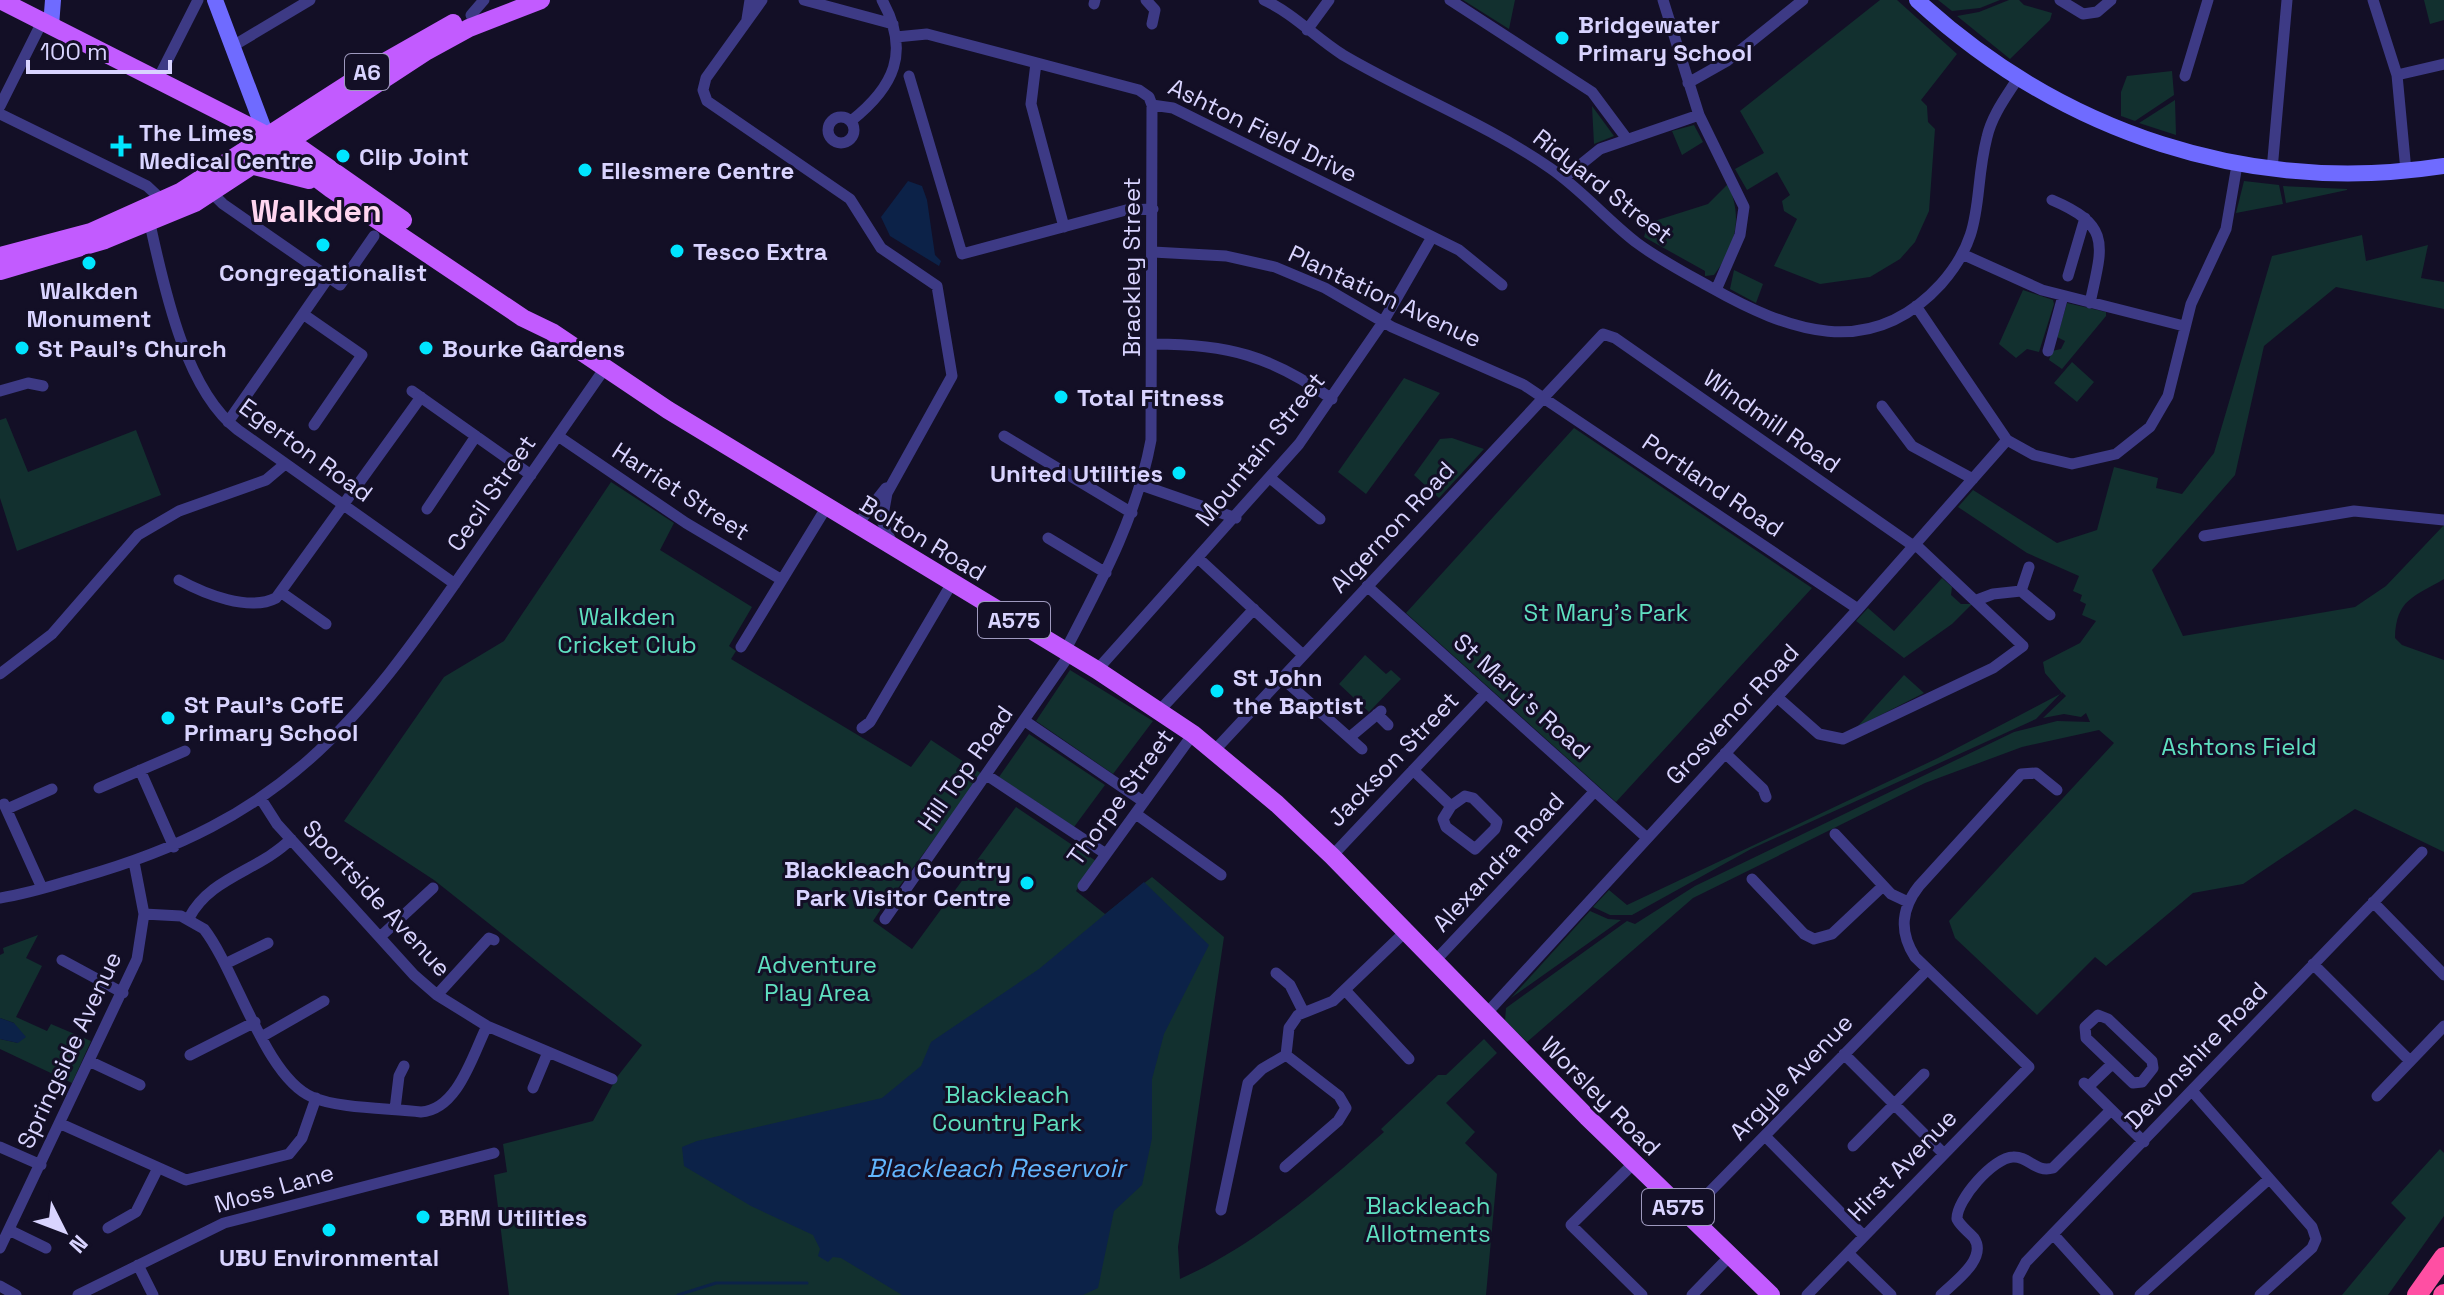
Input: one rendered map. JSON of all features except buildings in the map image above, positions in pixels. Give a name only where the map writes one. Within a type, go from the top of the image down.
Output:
[{"type":"highway","points":[[2417,1295],[2444,1257]]},
{"type":"main road","name":"A575","points":[[0,0],[49,15],[158,79],[278,142]]},
{"type":"main road","name":"A6","points":[[0,271],[150,224],[212,193],[254,166],[278,142],[407,48],[471,15],[509,0]]},
{"type":"main road","name":"A6","points":[[0,256],[91,232],[163,201],[278,142],[445,41],[541,0]]},
{"type":"main road","name":"Bolton Road","points":[[278,142],[331,189],[523,318],[552,332],[826,508],[1160,710],[1214,751],[1332,856],[1434,962]]},
{"type":"main road","name":"Bolton Road","points":[[278,142],[531,311],[552,332]]},
{"type":"main road","name":"A575","points":[[254,166],[290,173],[331,189]]},
{"type":"main road","name":"Worsley Road","points":[[1434,962],[1771,1295]]},
{"type":"street","points":[[158,79],[198,0]]},
{"type":"street","points":[[215,0],[278,142]]},
{"type":"street","points":[[233,46],[310,0]]},
{"type":"street","points":[[471,15],[484,0]]},
{"type":"street","points":[[743,27],[750,10],[750,0]]},
{"type":"street","points":[[762,0],[706,78],[703,90],[707,101],[850,199],[881,248],[933,280],[940,293],[952,376],[887,493],[860,529]]},
{"type":"street","points":[[804,0],[893,24]]},
{"type":"street","points":[[851,121],[885,88],[894,66],[896,37],[882,0]]},
{"type":"street","points":[[1146,0],[1155,10],[1152,24]]},
{"type":"street","name":"Ridyard Street","points":[[1264,0],[1343,55],[1497,134],[1564,178],[1637,243],[1771,319],[1814,331],[1864,328],[1888,321],[1916,306],[1941,284],[1962,254],[1979,212],[1990,127],[2018,78]]},
{"type":"street","points":[[1307,30],[1329,0]]},
{"type":"street","points":[[1450,0],[1592,92],[1627,139]]},
{"type":"street","points":[[1663,0],[1699,115],[1738,188],[1744,207],[1740,235],[1716,290]]},
{"type":"street","points":[[1917,0],[1961,38],[2054,101],[2119,131],[2190,155],[2272,170],[2326,174],[2406,171],[2444,166]]},
{"type":"street","points":[[2062,3],[2089,14],[2111,0]]},
{"type":"street","points":[[2185,77],[2208,0]]},
{"type":"street","points":[[2272,170],[2287,0]]},
{"type":"street","points":[[2373,0],[2397,75],[2406,171]]},
{"type":"street","points":[[1688,83],[1727,61],[1794,3]]},
{"type":"street","points":[[0,106],[49,15]]},
{"type":"street","name":"Ashton Field Drive","points":[[896,37],[927,34],[1139,90],[1149,97],[1152,105],[1173,108],[1432,237],[1467,256],[1502,285]]},
{"type":"street","points":[[1036,63],[1031,104],[1064,227]]},
{"type":"street","points":[[2397,75],[2444,64]]},
{"type":"street","points":[[908,84],[962,254],[1126,210],[1153,209]]},
{"type":"street","name":"Brackley Street","points":[[1068,652],[1132,513],[1141,485],[1153,423],[1152,105]]},
{"type":"street","points":[[0,114],[147,186],[163,201]]},
{"type":"street","points":[[1564,178],[1593,152],[1699,115]]},
{"type":"street","points":[[1916,306],[2007,440],[2034,455],[2072,464],[2101,459],[2128,446],[2150,427],[2163,407],[2194,295],[2223,237],[2237,165]]},
{"type":"street","points":[[212,193],[340,285],[374,236]]},
{"type":"street","points":[[2052,200],[2085,218],[2098,231],[2101,249],[2090,303]]},
{"type":"street","points":[[2068,276],[2077,262],[2085,218]]},
{"type":"street","points":[[2098,231],[2110,223]]},
{"type":"street","name":"Egerton Road","points":[[150,224],[189,356],[206,397],[228,422],[455,584]]},
{"type":"street","name":"Mountain Street","points":[[1097,670],[1236,518],[1332,399],[1383,322],[1432,237]]},
{"type":"street","name":"Plantation Avenue","points":[[1153,252],[1226,256],[1275,267],[1325,288],[1383,322],[1543,397]]},
{"type":"street","points":[[1962,254],[2002,274],[2063,296],[2184,326]]},
{"type":"street","points":[[228,422],[328,278]]},
{"type":"street","points":[[2053,344],[2063,296]]},
{"type":"street","points":[[303,314],[362,355],[314,425]]},
{"type":"street","name":"Algernon Road","points":[[1214,751],[1603,334]]},
{"type":"street","name":"Windmill Road","points":[[1603,334],[1615,338],[1915,546],[1977,600],[2023,646],[1993,668],[1843,739],[1819,734],[1777,697]]},
{"type":"street","points":[[1154,344],[1210,346],[1256,356],[1300,376],[1332,399]]},
{"type":"street","name":"Cecil Street","points":[[0,898],[134,862],[174,847],[261,799],[303,767],[352,722],[414,644],[605,368]]},
{"type":"street","points":[[0,391],[28,383],[43,386]]},
{"type":"street","points":[[179,580],[260,604],[282,593],[416,394],[531,475]]},
{"type":"street","name":"Portland Road","points":[[1543,397],[1858,609]]},
{"type":"street","points":[[1882,406],[1888,422],[1912,446],[1973,479]]},
{"type":"street","points":[[427,509],[476,436]]},
{"type":"street","name":"Harriet Street","points":[[558,436],[686,523],[782,580]]},
{"type":"street","points":[[1006,453],[1009,438],[1132,513]]},
{"type":"street","name":"Grosvenor Road","points":[[1488,1018],[2007,440]]},
{"type":"street","points":[[0,674],[52,634],[138,535],[179,511],[271,478],[285,464]]},
{"type":"street","points":[[860,529],[898,471]]},
{"type":"street","points":[[1270,478],[1320,519]]},
{"type":"street","points":[[1141,485],[1236,518]]},
{"type":"street","points":[[887,493],[882,521],[897,551]]},
{"type":"street","points":[[741,647],[826,508]]},
{"type":"street","points":[[2204,536],[2354,511],[2444,520]]},
{"type":"street","points":[[1053,545],[1106,573]]},
{"type":"street","points":[[1198,558],[1303,655]]},
{"type":"street","points":[[2021,591],[2029,567]]},
{"type":"street","points":[[862,728],[870,722],[952,583]]},
{"type":"street","name":"St Mary's Road","points":[[1367,586],[1647,838]]},
{"type":"street","points":[[1977,600],[1993,594],[2021,591],[2051,617]]},
{"type":"street","points":[[282,593],[323,617]]},
{"type":"street","points":[[1160,710],[1254,609]]},
{"type":"street","name":"Hill Top Road","points":[[885,919],[891,903],[988,776],[1068,652]]},
{"type":"street","points":[[1282,678],[1362,749]]},
{"type":"street","name":"Jackson Street","points":[[1332,856],[1486,693]]},
{"type":"street","points":[[1350,737],[1379,712],[1388,725]]},
{"type":"street","points":[[1025,721],[1144,802]]},
{"type":"street","name":"Thorpe Street","points":[[1083,886],[1193,734]]},
{"type":"street","points":[[99,788],[185,751]]},
{"type":"street","points":[[1725,753],[1763,789],[1766,797]]},
{"type":"street","points":[[140,770],[174,847]]},
{"type":"street","points":[[1413,770],[1451,806]]},
{"type":"street","points":[[1927,970],[1905,939],[1903,921],[1908,902],[2021,774],[2036,773],[2054,784]]},
{"type":"street","points":[[988,776],[1106,854]]},
{"type":"street","points":[[42,888],[6,807],[52,791]]},
{"type":"street","name":"Alexandra Road","points":[[1434,962],[1594,792]]},
{"type":"street","points":[[1469,796],[1495,818],[1496,826],[1478,847],[1471,849],[1444,823],[1451,806],[1469,796]]},
{"type":"street","name":"Sportside Avenue","points":[[261,799],[291,839],[437,995],[487,1026],[608,1077],[597,1089]]},
{"type":"street","points":[[1136,814],[1206,859],[1221,875]]},
{"type":"street","points":[[1841,836],[1883,886],[1908,902]]},
{"type":"street","points":[[189,918],[209,890],[271,857],[291,839]]},
{"type":"street","name":"Devonshire Road","points":[[2018,1295],[2022,1269],[2053,1234],[2422,852]]},
{"type":"street","name":"Springside Avenue","points":[[0,1248],[123,993],[140,946],[144,914],[134,862]]},
{"type":"street","points":[[1757,881],[1804,934],[1821,939],[1832,934],[1883,886]]},
{"type":"street","points":[[380,937],[433,888]]},
{"type":"street","points":[[2373,902],[2444,975]]},
{"type":"street","points":[[144,914],[189,918],[204,929],[284,1074],[316,1098],[395,1109],[429,1111],[442,1106],[453,1093],[487,1026]]},
{"type":"street","points":[[1286,1055],[1289,1028],[1303,1011],[1328,1005],[1405,932]]},
{"type":"street","points":[[437,995],[489,938],[494,940]]},
{"type":"street","points":[[225,964],[268,943]]},
{"type":"street","points":[[62,960],[123,993]]},
{"type":"street","points":[[2313,964],[2410,1061]]},
{"type":"street","name":"Argyle Avenue","points":[[1687,1215],[1927,970]]},
{"type":"street","name":"Hirst Avenue","points":[[1807,1295],[2029,1067],[1927,970]]},
{"type":"street","points":[[1273,972],[1290,985],[1303,1011]]},
{"type":"street","points":[[1345,990],[1410,1058]]},
{"type":"street","points":[[263,1036],[324,1001]]},
{"type":"street","points":[[2098,1015],[2108,1019],[2150,1059],[2153,1068],[2142,1082],[2135,1084],[2112,1064],[2083,1033],[2098,1015]]},
{"type":"street","points":[[190,1055],[255,1022]]},
{"type":"street","points":[[2377,1096],[2444,1026]]},
{"type":"street","points":[[533,1088],[548,1052]]},
{"type":"street","points":[[1844,1054],[1944,1154]]},
{"type":"street","points":[[1285,1167],[1296,1151],[1352,1107],[1286,1055]]},
{"type":"street","points":[[1221,1210],[1228,1191],[1227,1171],[1234,1156],[1238,1122],[1248,1083],[1262,1069],[1286,1055]]},
{"type":"street","points":[[91,1062],[137,1081]]},
{"type":"street","points":[[2112,1064],[2086,1085],[2144,1142]]},
{"type":"street","points":[[395,1109],[399,1076],[404,1066]]},
{"type":"street","points":[[1853,1146],[1924,1074]]},
{"type":"street","points":[[2193,1092],[2312,1227],[2316,1239],[2312,1248],[2260,1295]]},
{"type":"street","points":[[61,1124],[157,1170],[186,1180],[284,1157],[299,1144],[316,1098]]},
{"type":"street","points":[[1941,1295],[1973,1263],[1977,1253],[1976,1242],[1957,1219],[1961,1200],[2006,1158],[2019,1157],[2040,1170],[2053,1168],[2111,1110]]},
{"type":"street","points":[[1765,1136],[1864,1236]]},
{"type":"street","points":[[0,1147],[41,1165]]},
{"type":"street","name":"Moss Lane","points":[[78,1295],[224,1223],[494,1153]]},
{"type":"street","points":[[1634,1163],[1571,1225],[1642,1295]]},
{"type":"street","points":[[112,1223],[136,1212],[157,1170]]},
{"type":"street","points":[[2140,1295],[2269,1179]]},
{"type":"street","points":[[1228,1191],[1241,1195]]},
{"type":"street","points":[[9,1230],[46,1248]]},
{"type":"street","points":[[2053,1234],[2108,1295]]},
{"type":"street","points":[[1848,1253],[1891,1295]]},
{"type":"street","points":[[1692,1295],[1730,1256]]},
{"type":"street","points":[[138,1265],[153,1295]]},
{"type":"street","points":[[0,1286],[16,1295]]},
{"type":"green space","points":[[1463,0],[1515,0],[1509,29]]},
{"type":"green space","points":[[1880,0],[1897,0],[1957,54],[1921,100],[1927,106],[1928,122],[1935,129],[1929,211],[1915,242],[1900,259],[1870,277],[1820,284],[1774,266],[1797,219],[1784,211],[1782,201],[1790,195],[1777,172],[1747,190],[1735,169],[1764,153],[1740,111]]},
{"type":"green space","points":[[1938,0],[2000,0],[1980,8],[1952,11]]},
{"type":"green space","points":[[2009,0],[2019,0],[2024,5],[2052,13],[2050,20],[2010,59],[1957,16],[1979,12]]},
{"type":"green space","points":[[2424,0],[2444,0],[2444,20],[2430,24]]},
{"type":"green space","points":[[2172,71],[2174,95],[2135,121],[2121,116],[2121,92],[2127,76]]},
{"type":"green space","points":[[2175,100],[2176,135],[2139,123]]},
{"type":"green space","points":[[1592,106],[1614,136],[1594,144]]},
{"type":"green space","points":[[1694,125],[1703,142],[1682,155],[1672,131]]},
{"type":"green space","points":[[2244,181],[2279,185],[2283,204],[2236,213]]},
{"type":"green space","points":[[1728,184],[1735,208],[1735,231],[1728,253],[1714,275],[1705,276],[1705,271],[1644,237],[1648,223],[1708,204]]},
{"type":"green space","points":[[2283,186],[2347,189],[2347,190],[2286,203]]},
{"type":"green space","name":"Ashtons Field","points":[[2362,235],[2366,261],[2428,245],[2421,278],[2444,282],[2444,309],[2336,287],[2264,346],[2235,475],[2152,570],[2183,636],[2355,607],[2386,586],[2444,525],[2444,579],[2416,595],[2403,607],[2395,638],[2402,645],[2444,660],[2444,852],[2355,809],[2243,884],[2193,893],[2106,966],[2095,957],[2037,1015],[1955,938],[1949,921],[2114,743],[2099,730],[2022,747],[1925,783],[1693,898],[1527,1042],[1505,1021],[1506,1008],[1627,921],[1635,924],[1695,886],[2014,732],[2057,721],[2090,722],[2086,713],[2081,717],[2064,714],[2043,718],[2066,696],[2045,673],[2043,662],[2080,643],[2096,621],[2082,615],[2086,604],[2080,601],[2082,595],[2073,591],[2079,576],[2027,553],[1958,507],[1973,490],[2057,543],[2097,530],[2114,467],[2158,478],[2156,488],[2182,494],[2214,453],[2272,256]]},
{"type":"green space","points":[[1734,270],[1763,284],[1756,303],[1730,289]]},
{"type":"green space","points":[[2023,290],[2053,300],[2054,304],[2039,352],[2027,349],[2016,358],[1999,344]]},
{"type":"green space","points":[[2067,303],[2106,312],[2106,316],[2062,369],[2049,360],[2052,351],[2061,349],[2065,341],[2057,337]]},
{"type":"green space","points":[[2072,362],[2094,382],[2077,402],[2054,383]]},
{"type":"green space","points":[[1404,378],[1440,393],[1366,494],[1338,472]]},
{"type":"green space","points":[[6,418],[28,472],[136,430],[161,495],[17,551],[0,498],[0,420]]},
{"type":"green space","name":"St Mary's Park","points":[[1574,428],[1812,588],[1616,802],[1406,613]]},
{"type":"green space","points":[[1452,438],[1484,449],[1439,498],[1414,475],[1440,439]]},
{"type":"green space","points":[[611,482],[674,523],[660,550],[752,607],[729,646],[736,651],[731,659],[911,767],[931,740],[982,774],[893,895],[884,893],[876,905],[881,909],[873,921],[912,949],[1016,807],[1096,861],[1076,891],[1105,914],[1152,877],[1224,937],[1178,1247],[1180,1279],[1236,1249],[1312,1194],[1384,1132],[1381,1129],[1438,1075],[1446,1075],[1484,1039],[1497,1053],[1446,1103],[1475,1132],[1465,1143],[1497,1174],[1486,1295],[509,1295],[494,1175],[507,1172],[503,1144],[593,1121],[617,1077],[642,1045],[434,880],[344,821],[444,677],[504,641]]},
{"type":"green space","points":[[1942,578],[1952,587],[1951,595],[1961,604],[1972,604],[1952,624],[1904,658],[1856,621],[1868,608],[1894,631]]},
{"type":"green space","points":[[1365,655],[1386,674],[1391,670],[1401,679],[1369,712],[1339,684]]},
{"type":"green space","points":[[1070,670],[1153,721],[1113,774],[1036,721]]},
{"type":"green space","points":[[1904,675],[1924,693],[1858,726]]},
{"type":"green space","points":[[2060,694],[2036,719],[1751,849],[1632,915],[1610,915],[1593,907],[1609,890],[1627,905],[1938,758]]},
{"type":"green space","points":[[1029,734],[1105,785],[1074,827],[999,777]]},
{"type":"green space","points":[[1590,911],[1608,919],[1621,920],[1511,998]]},
{"type":"green space","points":[[38,935],[26,958],[42,966],[16,1017],[47,1031],[51,1024],[91,1041],[72,1083],[0,1049],[0,1039],[18,1043],[14,1023],[0,1018],[0,955],[4,953],[3,948]]},
{"type":"green space","points":[[2440,1149],[2444,1153],[2444,1216],[2388,1295],[2342,1295],[2406,1218],[2391,1203]]},
{"type":"water","points":[[908,181],[922,186],[935,255],[941,261],[939,266],[890,236],[881,217]]},
{"type":"water","name":"Blackleach Reservoir","points":[[1144,882],[1209,945],[1164,1034],[1152,1079],[1152,1138],[1142,1185],[1114,1211],[1098,1288],[1083,1295],[902,1295],[841,1258],[833,1257],[828,1262],[818,1256],[820,1249],[813,1235],[751,1206],[684,1166],[682,1147],[697,1141],[882,1098],[921,1066],[931,1042],[1039,969]]},
{"type":"water","points":[[0,1018],[14,1023],[26,1037],[18,1043],[0,1039]]},
{"type":"waterway","points":[[678,1295],[716,1283],[807,1283]]},
{"type":"place","name":"Bridgewater Primary School","points":[[1562,38]]},
{"type":"place","name":"The Limes Medical Centre","points":[[121,146]]},
{"type":"place","name":"Clip Joint","points":[[343,156]]},
{"type":"place","name":"Ellesmere Centre","points":[[585,170]]},
{"type":"place","name":"Congregationalist","points":[[323,245]]},
{"type":"place","name":"Tesco Extra","points":[[677,251]]},
{"type":"place","name":"Walkden Monument","points":[[89,263]]},
{"type":"place","name":"St Paul's Church","points":[[22,348]]},
{"type":"place","name":"Bourke Gardens","points":[[426,348]]},
{"type":"place","name":"Total Fitness","points":[[1061,397]]},
{"type":"place","name":"United Utilities","points":[[1179,473]]},
{"type":"place","name":"St John the Baptist","points":[[1217,691]]},
{"type":"place","name":"St Paul's CofE Primary School","points":[[168,718]]},
{"type":"place","name":"Blackleach Country Park Visitor Centre","points":[[1027,883]]},
{"type":"place","name":"BRM Utilities","points":[[423,1217]]},
{"type":"place","name":"UBU Environmental","points":[[329,1230]]},
{"type":"district","name":"Walkden","points":[[316,211]]},
{"type":"park label","name":"Walkden Cricket Club","points":[[627,630]]},
{"type":"park label","name":"Adventure Play Area","points":[[817,978]]},
{"type":"park label","name":"Blackleach Country Park","points":[[1007,1108]]},
{"type":"park label","name":"Blackleach Allotments","points":[[1428,1219]]}]
